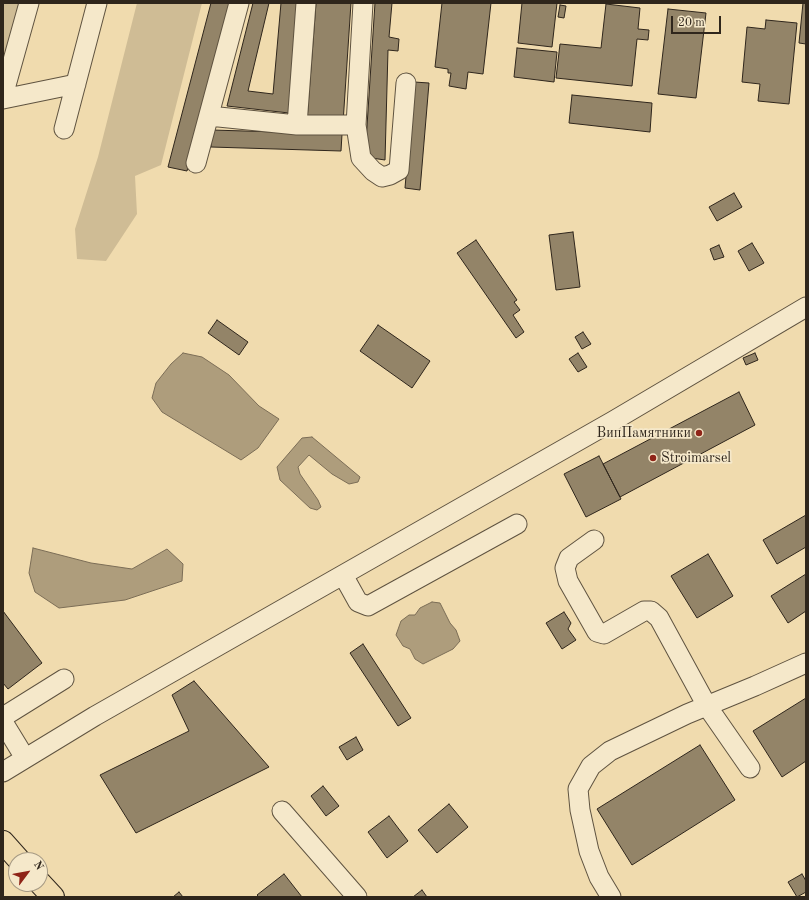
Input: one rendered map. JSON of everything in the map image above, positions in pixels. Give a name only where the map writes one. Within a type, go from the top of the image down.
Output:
[{"type":"main road","points":[[3,842],[12,852]]},
{"type":"street","points":[[29,3],[3,98],[76,84]]},
{"type":"street","points":[[64,130],[97,3]]},
{"type":"street","points":[[196,163],[239,3]]},
{"type":"street","points":[[297,124],[306,3]]},
{"type":"street","points":[[363,3],[356,125],[361,158],[367,165],[382,176],[390,175],[400,170],[406,84]]},
{"type":"street","points":[[209,116],[297,124],[356,125]]},
{"type":"street","points":[[3,772],[95,716],[613,421],[806,307]]},
{"type":"street","points":[[343,575],[358,602],[368,606],[517,524]]},
{"type":"street","points":[[594,540],[569,558],[565,568],[568,581],[596,632],[604,634],[644,611],[651,611],[659,618],[707,706],[750,768]]},
{"type":"street","points":[[611,897],[599,877],[589,851],[584,830],[578,789],[591,766],[610,751],[687,714],[806,663]]},
{"type":"street","points":[[3,717],[64,679]]},
{"type":"street","points":[[3,722],[26,758]]},
{"type":"street","points":[[282,811],[357,897]]},
{"type":"shaded area","points":[[3,3],[29,3],[3,96]]},
{"type":"shaded area","points":[[137,3],[202,3],[161,165],[135,176],[137,214],[106,261],[77,259],[75,229],[98,157]]},
{"type":"shaded area","points":[[183,353],[202,357],[229,375],[259,406],[279,419],[258,448],[241,460],[162,412],[152,398],[156,383],[171,364]]},
{"type":"shaded area","points":[[312,437],[360,477],[358,482],[349,484],[332,474],[309,455],[298,467],[300,474],[318,500],[321,507],[317,510],[310,508],[280,480],[277,467],[302,438]]},
{"type":"shaded area","points":[[33,548],[91,563],[132,569],[167,549],[183,564],[182,581],[125,600],[59,608],[35,592],[29,573]]},
{"type":"shaded area","points":[[432,602],[440,603],[450,623],[456,630],[460,641],[453,649],[423,664],[415,659],[410,649],[403,646],[396,635],[401,621],[409,615],[415,615],[420,608]]},
{"type":"building","points":[[211,3],[230,3],[187,171],[168,167]]},
{"type":"building","points":[[253,3],[269,3],[248,91],[273,94],[281,3],[297,3],[289,113],[227,106]]},
{"type":"building","points":[[316,3],[351,3],[343,123],[307,120]]},
{"type":"building","points":[[375,3],[392,3],[389,37],[399,39],[398,51],[388,50],[385,160],[365,157]]},
{"type":"building","points":[[442,3],[491,3],[483,74],[468,72],[466,89],[449,86],[451,73],[448,73],[448,69],[435,67]]},
{"type":"building","points":[[522,3],[557,3],[552,47],[518,43]]},
{"type":"building","points":[[803,3],[806,3],[806,44],[799,43]]},
{"type":"building","points":[[606,4],[640,8],[638,29],[649,30],[648,40],[637,39],[632,86],[556,78],[560,44],[601,48]]},
{"type":"building","points":[[560,5],[566,6],[564,18],[558,17]]},
{"type":"building","points":[[668,9],[706,13],[696,98],[658,94]]},
{"type":"building","points":[[766,20],[797,23],[789,104],[758,101],[760,84],[742,82],[747,27],[765,29]]},
{"type":"building","points":[[517,48],[557,52],[554,82],[514,77]]},
{"type":"building","points":[[414,82],[429,83],[420,190],[405,188]]},
{"type":"building","points":[[572,95],[652,103],[650,132],[569,123]]},
{"type":"building","points":[[212,130],[342,134],[341,151],[211,147]]},
{"type":"building","points":[[734,193],[742,207],[717,221],[709,207]]},
{"type":"building","points":[[573,232],[580,287],[556,290],[549,235]]},
{"type":"building","points":[[476,240],[517,300],[514,302],[520,310],[513,315],[524,332],[516,338],[457,253]]},
{"type":"building","points":[[752,243],[764,263],[749,271],[738,251]]},
{"type":"building","points":[[719,245],[724,257],[714,260],[710,249]]},
{"type":"building","points":[[217,320],[248,342],[239,355],[208,333]]},
{"type":"building","points":[[378,325],[430,361],[412,388],[360,351]]},
{"type":"building","points":[[583,332],[591,344],[582,349],[575,337]]},
{"type":"building","points":[[578,353],[587,367],[578,372],[569,359]]},
{"type":"building","points":[[755,353],[758,360],[746,365],[743,358]]},
{"type":"building","points":[[739,392],[755,425],[620,497],[603,464]]},
{"type":"building","points":[[599,456],[621,499],[586,517],[564,474]]},
{"type":"building","points":[[806,515],[806,547],[777,564],[763,540]]},
{"type":"building","points":[[708,554],[733,596],[697,618],[671,576]]},
{"type":"building","points":[[806,574],[806,611],[788,623],[771,596]]},
{"type":"building","points":[[3,611],[42,663],[8,689],[3,683]]},
{"type":"building","points":[[564,612],[571,623],[568,629],[576,640],[562,649],[546,623]]},
{"type":"building","points":[[363,644],[411,718],[398,726],[350,653]]},
{"type":"building","points":[[194,681],[269,767],[136,833],[100,775],[189,731],[172,695]]},
{"type":"building","points":[[806,698],[806,761],[782,777],[753,731]]},
{"type":"building","points":[[356,737],[363,750],[347,760],[339,747]]},
{"type":"building","points":[[700,745],[735,800],[632,865],[597,809]]},
{"type":"building","points":[[323,786],[339,806],[326,816],[311,796]]},
{"type":"building","points":[[449,804],[468,827],[437,853],[418,830]]},
{"type":"building","points":[[389,816],[408,841],[387,858],[368,832]]},
{"type":"building","points":[[284,874],[302,897],[259,897],[257,895]]},
{"type":"building","points":[[802,874],[806,881],[806,892],[797,897],[788,882]]},
{"type":"building","points":[[422,890],[427,897],[413,897]]},
{"type":"building","points":[[179,892],[183,897],[173,897]]},
{"type":"place","name":"ВипПамятники","points":[[699,433]]},
{"type":"place","name":"Stroimarsel","points":[[653,458]]}]
